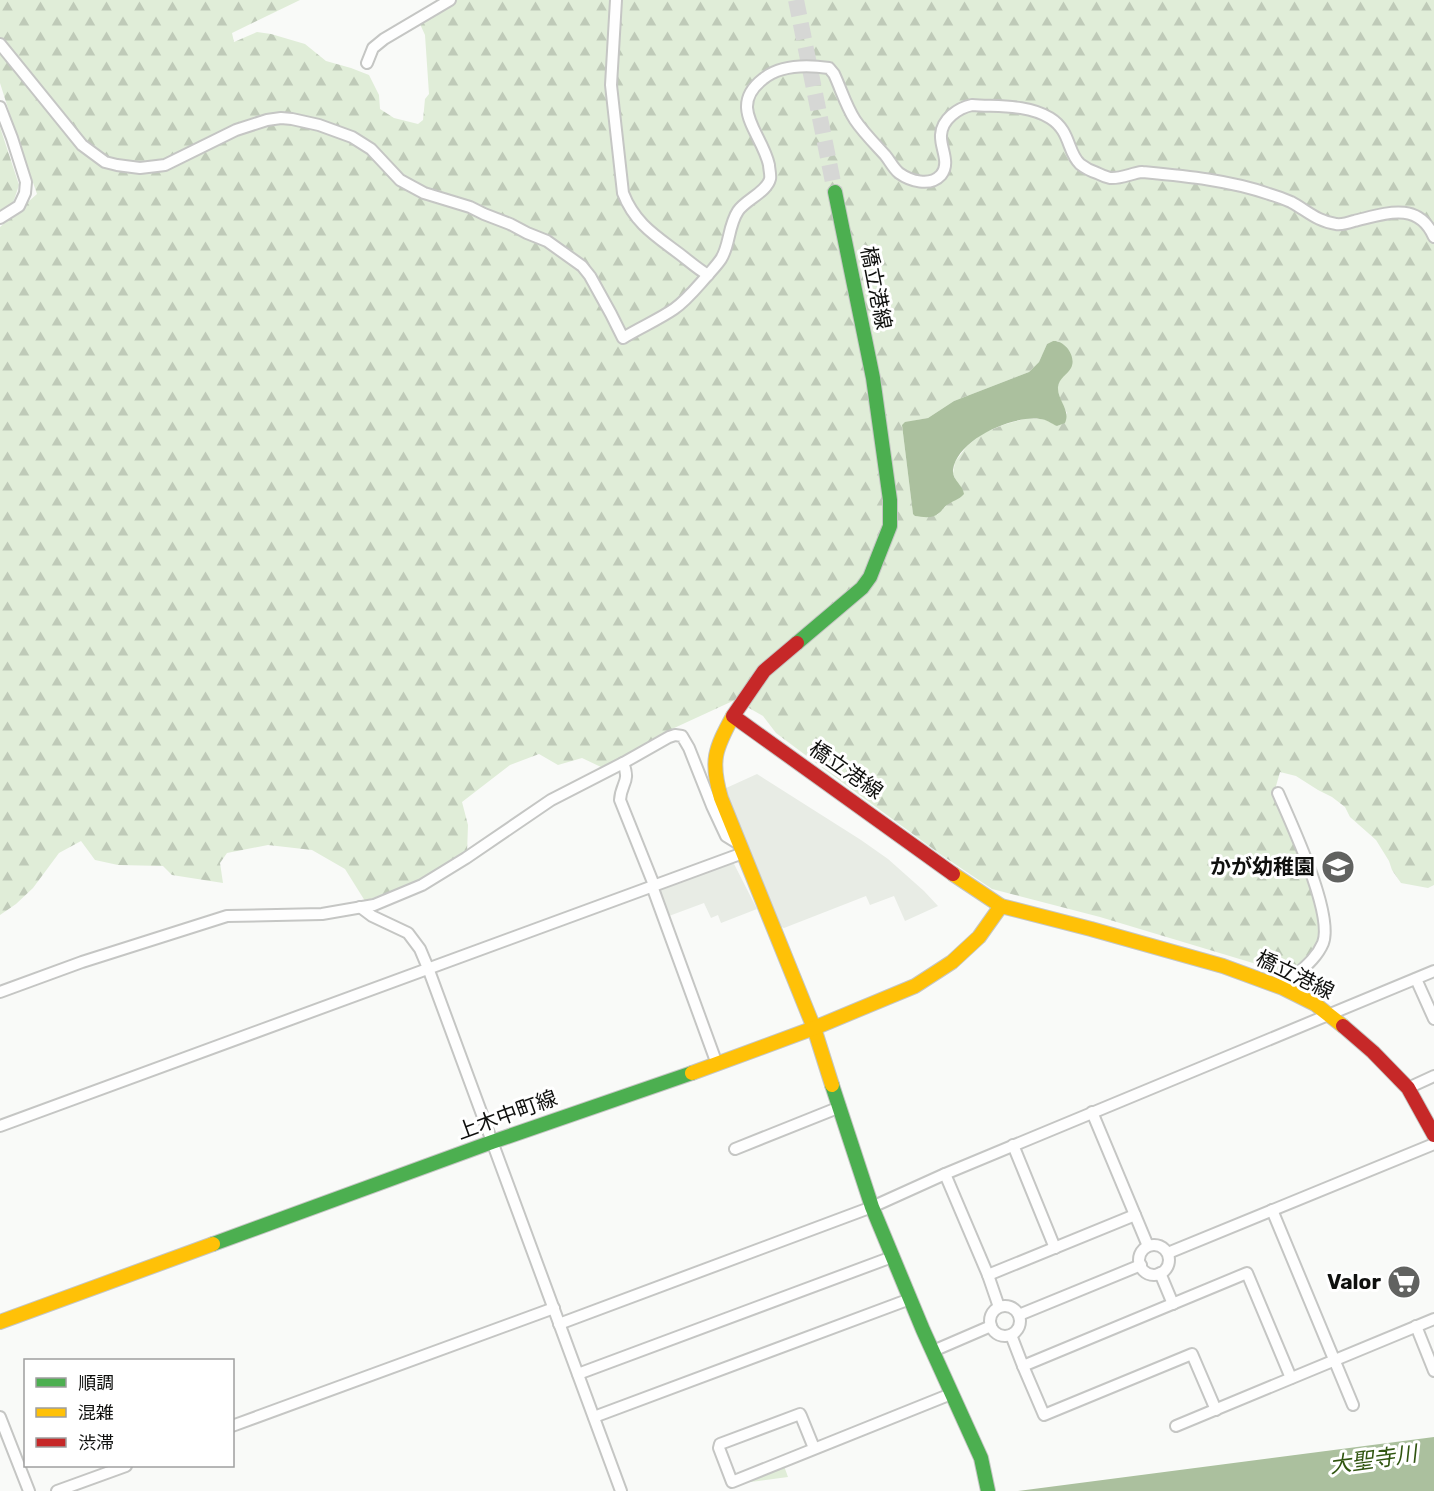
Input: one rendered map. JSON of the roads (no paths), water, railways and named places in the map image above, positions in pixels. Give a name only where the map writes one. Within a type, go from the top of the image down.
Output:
[{"type":"main road","name":"橋立港線","points":[[835,192],[873,378],[890,500],[890,526],[870,577],[862,588],[764,671],[733,716],[1001,906],[1196,958],[1250,975],[1316,1004],[1373,1052],[1408,1088],[1434,1135]]},
{"type":"main road","points":[[733,716],[717,747],[714,773],[721,798],[814,1028],[872,1207],[951,1394],[981,1458],[988,1491]]},
{"type":"main road","name":"上木中町線","points":[[0,1322],[492,1142],[814,1028],[915,986],[933,976],[979,937],[1001,906]]},
{"type":"street","points":[[367,63],[373,48],[384,39],[450,0]]},
{"type":"street","points":[[616,0],[611,85],[623,193],[633,214],[651,234],[708,275]]},
{"type":"street","points":[[0,44],[82,144],[105,162],[140,168],[165,165],[236,130],[281,118],[319,125],[352,137],[371,149],[399,180],[435,196],[470,207],[547,241],[582,266],[590,276],[623,338],[675,308],[687,298],[722,257],[739,209],[766,186],[770,179],[767,156],[746,109],[747,101],[759,82],[773,73],[788,68],[818,66],[829,68],[856,121],[897,171],[914,181],[934,180],[945,167],[941,135],[944,124],[950,116],[972,105],[1021,108],[1035,110],[1053,120],[1064,131],[1080,164],[1102,176],[1110,178],[1142,172],[1250,188],[1284,199],[1329,223],[1340,224],[1398,212],[1410,213],[1427,223],[1434,237]]},
{"type":"street","points":[[0,107],[26,182],[25,193],[19,206],[0,218]]},
{"type":"street","points":[[0,992],[82,962],[227,916],[322,914],[374,905],[422,885],[551,800],[675,735],[682,736],[689,748],[726,836],[741,848],[653,886],[0,1126]]},
{"type":"street","points":[[623,763],[627,776],[620,800],[717,1064]]},
{"type":"street","points":[[1278,793],[1321,904],[1325,931],[1324,941],[1317,955],[1283,988]]},
{"type":"street","points":[[360,907],[372,916],[408,933],[420,949],[621,1491]]},
{"type":"street","points":[[560,1324],[872,1207],[1013,1145],[1434,971]]},
{"type":"street","points":[[1416,979],[1434,1019]]},
{"type":"street","points":[[1408,1088],[1434,1076]]},
{"type":"street","points":[[735,1149],[840,1107]]},
{"type":"street","points":[[1092,1112],[1148,1246]]},
{"type":"street","points":[[1168,1254],[1434,1144]]},
{"type":"street","points":[[1013,1145],[1055,1248]]},
{"type":"street","points":[[945,1174],[988,1275],[999,1307]]},
{"type":"street","points":[[1272,1210],[1353,1405]]},
{"type":"street","points":[[988,1275],[1135,1215]]},
{"type":"street","points":[[1148,1246],[1161,1246],[1168,1254],[1167,1267],[1160,1273],[1151,1274],[1141,1265],[1140,1256],[1148,1246]]},
{"type":"street","points":[[578,1374],[892,1257]]},
{"type":"street","points":[[1020,1314],[1141,1265]]},
{"type":"street","points":[[1160,1273],[1173,1304]]},
{"type":"street","points":[[1023,1366],[1247,1273],[1290,1378]]},
{"type":"street","points":[[594,1417],[910,1299]]},
{"type":"street","points":[[1007,1305],[1020,1314],[1018,1329],[1011,1335],[997,1334],[991,1326],[993,1311],[999,1307],[1007,1305]]},
{"type":"street","points":[[234,1425],[554,1308]]},
{"type":"street","points":[[1176,1426],[1434,1319]]},
{"type":"street","points":[[933,1351],[991,1326]]},
{"type":"street","points":[[1416,1326],[1434,1371]]},
{"type":"street","points":[[1011,1335],[1044,1415],[1192,1354],[1216,1410]]},
{"type":"street","points":[[814,1448],[800,1414],[720,1444],[719,1448],[732,1482],[951,1394]]},
{"type":"street","points":[[0,1417],[28,1491]]},
{"type":"street","points":[[57,1491],[123,1467]]},
{"type":"water","points":[[1053,341],[1066,346],[1072,359],[1071,368],[1058,387],[1066,414],[1065,423],[1057,426],[1042,419],[1016,421],[988,431],[975,439],[964,448],[953,470],[954,477],[964,494],[934,516],[915,516],[902,425],[905,422],[928,418],[954,401],[1029,372],[1039,362],[1047,344]]},
{"type":"water","name":"大聖寺川","points":[[1434,1437],[1434,1491],[1018,1491]]},
{"type":"tunnel","points":[[796,0],[835,192]]},
{"type":"place","name":"かが幼稚園","points":[[1338,867]]},
{"type":"place","name":"Valor","points":[[1404,1282]]}]
